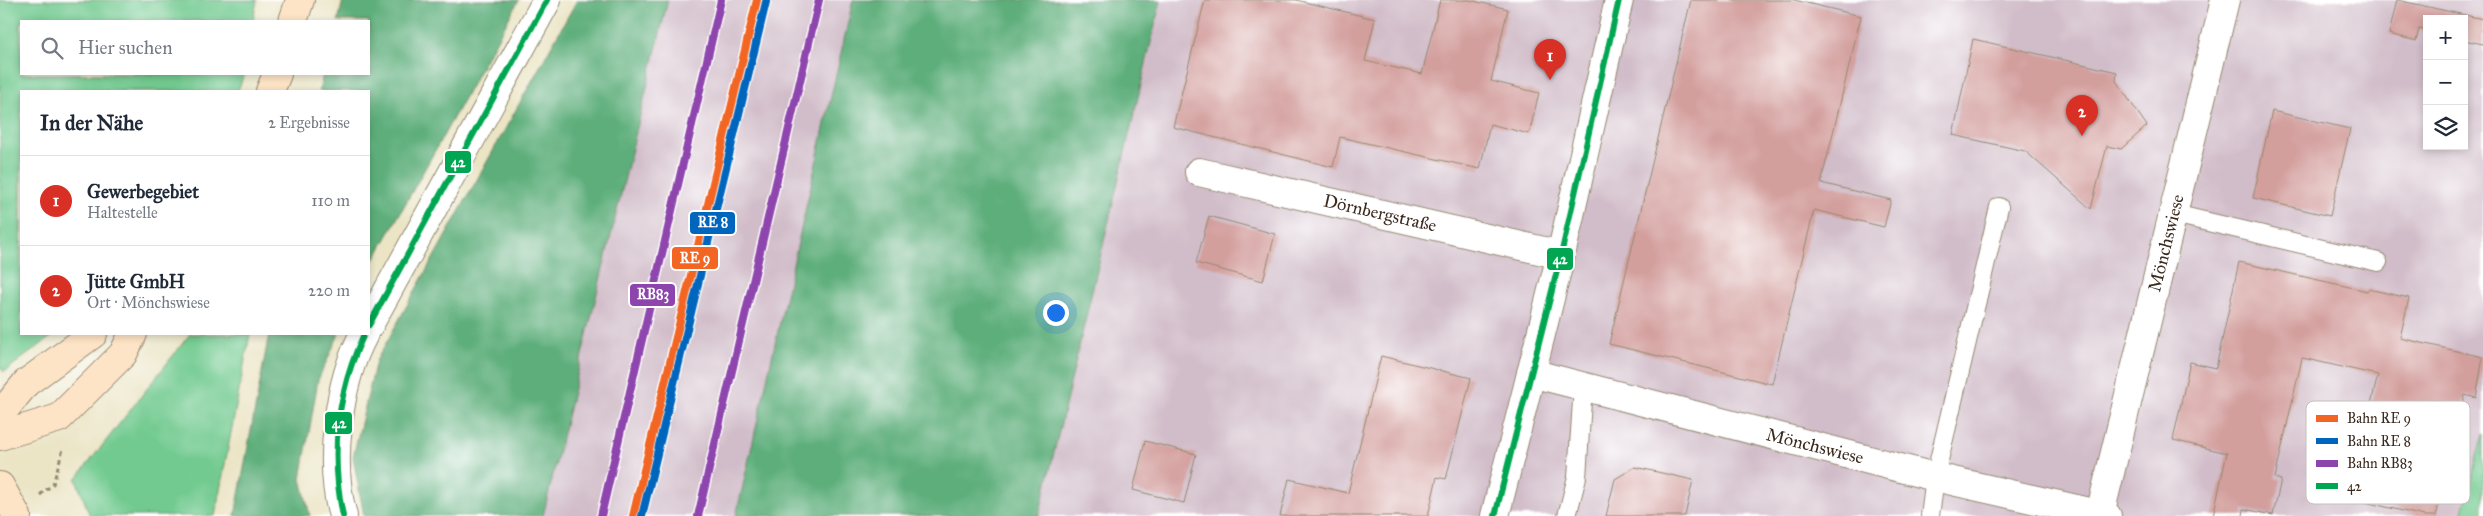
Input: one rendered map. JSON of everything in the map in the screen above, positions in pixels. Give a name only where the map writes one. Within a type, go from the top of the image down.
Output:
[{"type":"street","points":[[293,20],[300,0]]},
{"type":"street","points":[[370,323],[547,0]]},
{"type":"street","points":[[1495,516],[1561,255],[1619,0]]},
{"type":"street","name":"Mönchswiese","points":[[1531,373],[1935,477],[2102,515],[2225,0]]},
{"type":"street","points":[[270,90],[277,75]]},
{"type":"street","name":"Dörnbergstraße","points":[[1199,172],[1561,255]]},
{"type":"street","points":[[0,414],[26,383],[92,335]]},
{"type":"street","points":[[0,436],[59,418],[122,354],[132,335]]},
{"type":"street","points":[[343,516],[337,494],[335,444],[343,397],[357,346],[363,335]]},
{"type":"street","points":[[0,486],[18,516]]},
{"type":"lane","points":[[1930,516],[1935,477],[1999,207]]},
{"type":"lane","points":[[2174,214],[2378,262]]},
{"type":"lane","points":[[1567,516],[1577,477],[1583,386]]},
{"type":"shaded area","points":[[668,0],[853,0],[736,516],[543,516]]},
{"type":"shaded area","points":[[1161,0],[2483,0],[2483,434],[2470,485],[2470,401],[2306,401],[2306,504],[2465,504],[2462,516],[1039,516]]},
{"type":"green space","points":[[0,0],[257,0],[253,20],[20,20],[20,75],[244,75],[238,90],[20,90],[20,335],[54,335],[4,372],[0,367]]},
{"type":"green space","points":[[343,0],[519,0],[370,267],[370,90],[319,90],[323,75],[370,75],[370,20],[338,20]]},
{"type":"green space","points":[[577,0],[668,0],[543,516],[364,516],[353,457],[376,361]]},
{"type":"green space","points":[[853,0],[1161,0],[1039,516],[736,516]]},
{"type":"green space","points":[[189,335],[250,335],[215,516],[90,516],[76,479]]},
{"type":"green space","points":[[269,335],[339,335],[318,380],[301,479],[310,516],[235,516]]},
{"type":"green space","points":[[2483,434],[2483,516],[2462,516],[2465,504],[2470,504],[2470,485]]},
{"type":"building","points":[[1205,0],[1296,0],[1375,19],[1365,61],[1422,74],[1440,0],[1469,0],[1508,9],[1491,81],[1539,93],[1529,134],[1490,124],[1480,169],[1340,137],[1333,167],[1173,127]]},
{"type":"building","points":[[1691,0],[1794,0],[1861,16],[1821,183],[1891,200],[1884,227],[1814,210],[1772,384],[1609,344]]},
{"type":"building","points":[[2397,0],[2465,15],[2423,15],[2423,30],[2419,29],[2416,41],[2389,34]]},
{"type":"building","points":[[2468,16],[2483,19],[2483,44],[2468,41]]},
{"type":"building","points":[[1973,39],[2117,72],[2116,81],[2147,126],[2121,149],[2107,146],[2091,209],[2025,151],[1953,135]]},
{"type":"building","points":[[2272,111],[2350,129],[2330,216],[2253,198]]},
{"type":"building","points":[[1209,216],[1275,234],[1263,281],[1196,263]]},
{"type":"building","points":[[2239,262],[2367,291],[2368,289],[2409,298],[2400,338],[2483,357],[2476,398],[2465,395],[2464,401],[2372,401],[2378,375],[2302,358],[2275,478],[2281,480],[2273,515],[2244,509],[2243,516],[2213,516],[2227,453],[2173,440],[2190,362],[2216,368]]},
{"type":"building","points":[[1381,356],[1471,378],[1446,479],[1437,477],[1428,516],[1280,516],[1289,479],[1348,493]]},
{"type":"building","points":[[1145,441],[1196,454],[1184,503],[1133,490]]},
{"type":"building","points":[[1635,467],[1693,480],[1685,516],[1606,516],[1615,479]]},
{"type":"building","points":[[2373,504],[2439,504],[2436,516],[2424,516]]},
{"type":"transit line","name":"42","points":[[370,323],[547,0]]},
{"type":"transit line","points":[[633,516],[757,0]]},
{"type":"transit line","name":"42","points":[[1495,516],[1561,255],[1619,0]]},
{"type":"transit line","points":[[642,516],[766,2]]},
{"type":"transit line","name":"42","points":[[343,516],[337,470],[338,423],[348,378],[364,335]]},
{"type":"rail line","name":"RB83","points":[[601,516],[721,0]]},
{"type":"rail line","name":"RB83","points":[[698,516],[819,0]]},
{"type":"place","name":"Gewerbegebiet","points":[[1550,80]]},
{"type":"place","name":"Jütte GmbH","points":[[2082,136]]}]
